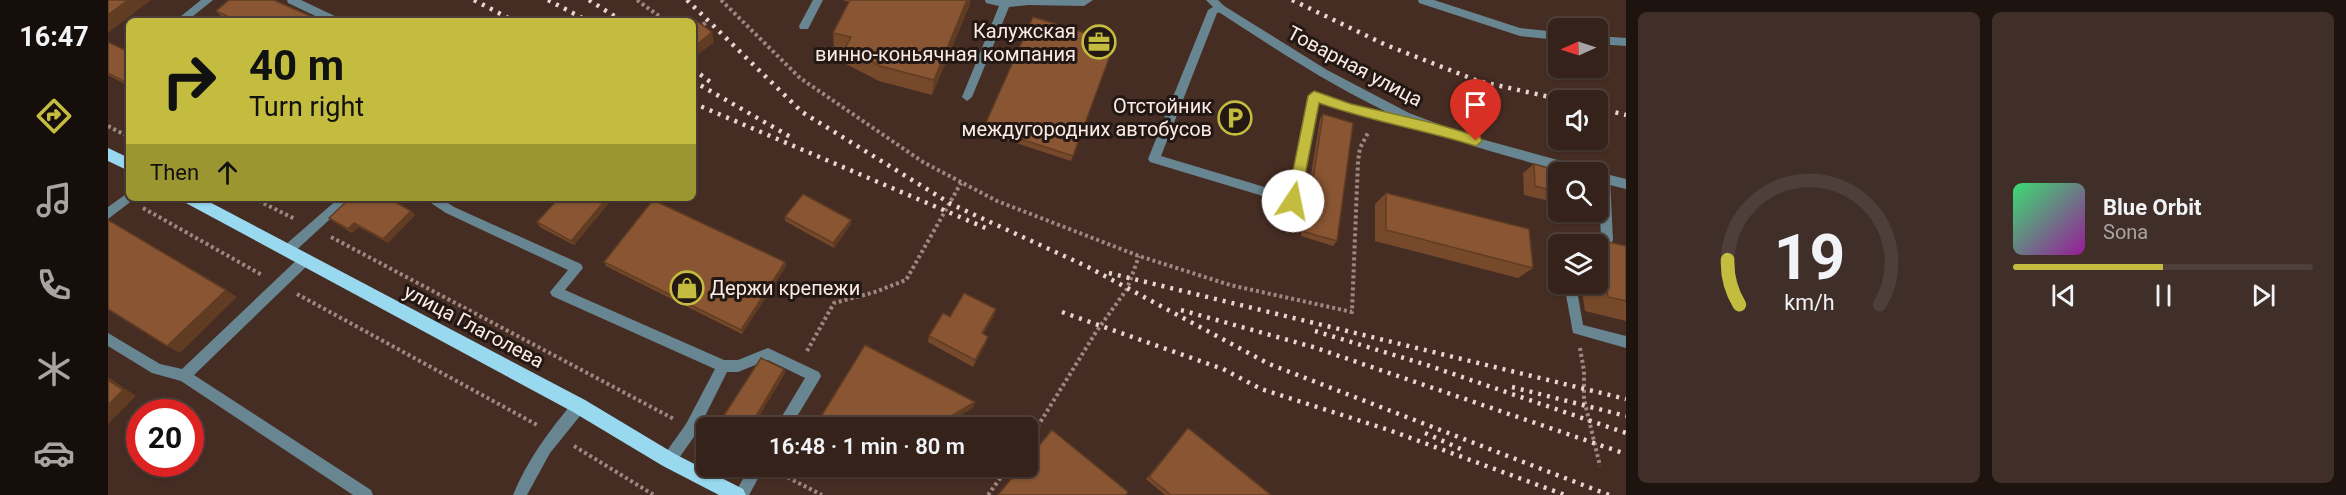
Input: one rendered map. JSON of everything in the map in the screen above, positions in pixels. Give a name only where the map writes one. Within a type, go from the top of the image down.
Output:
[{"type":"main road","points":[[108,154],[126,163]]},
{"type":"main road","name":"улица Глаголева","points":[[195,201],[579,406],[669,460],[739,495]]},
{"type":"street","points":[[184,18],[208,0]]},
{"type":"street","points":[[292,0],[329,18]]},
{"type":"street","points":[[804,26],[818,0]]},
{"type":"street","points":[[990,0],[1005,4],[1029,1],[1084,2],[1088,0]]},
{"type":"street","name":"Товарная улица","points":[[1211,0],[1290,53],[1362,95],[1433,128],[1549,162]]},
{"type":"street","points":[[1423,0],[1520,32],[1548,35]]},
{"type":"street","points":[[967,96],[1005,4]]},
{"type":"street","points":[[1221,8],[1213,10],[1154,159],[1293,201],[1314,96],[1376,116],[1433,128]]},
{"type":"street","points":[[1608,41],[1626,42]]},
{"type":"street","points":[[1608,180],[1626,184]]},
{"type":"street","points":[[108,214],[126,199]]},
{"type":"street","points":[[288,250],[342,201]]},
{"type":"street","points":[[436,201],[450,210],[577,268],[556,292],[723,366],[738,366],[768,354],[814,376],[789,417]]},
{"type":"street","points":[[184,376],[306,259]]},
{"type":"street","points":[[1571,294],[1576,329],[1626,342]]},
{"type":"street","points":[[108,339],[157,369],[184,376],[366,495]]},
{"type":"street","points":[[669,460],[691,429],[723,366]]},
{"type":"street","points":[[520,495],[529,471],[554,434],[579,406]]},
{"type":"street","points":[[739,495],[751,477]]},
{"type":"path","points":[[638,0],[662,18]]},
{"type":"path","points":[[721,0],[800,78],[923,162],[997,201],[1139,256],[1230,285],[1352,312],[1358,160],[1360,148],[1376,116]]},
{"type":"path","points":[[696,29],[707,22]]},
{"type":"path","points":[[108,126],[126,135]]},
{"type":"path","points":[[799,369],[801,360],[834,303],[875,292],[906,280],[961,183]]},
{"type":"path","points":[[132,201],[278,284],[554,434],[654,495]]},
{"type":"path","points":[[259,201],[691,429]]},
{"type":"path","points":[[1038,426],[1096,332],[1127,289],[1139,256]]},
{"type":"path","points":[[1576,329],[1584,371],[1584,399],[1600,465]]},
{"type":"path","points":[[786,477],[822,495]]},
{"type":"path","points":[[987,495],[1001,477]]},
{"type":"building","points":[[108,0],[128,0],[108,15]]},
{"type":"building","points":[[229,0],[274,0],[314,18],[231,18],[216,11]]},
{"type":"building","points":[[850,0],[967,0],[934,80],[880,66],[845,48],[851,37],[833,33]]},
{"type":"building","points":[[1033,17],[1115,42],[1073,156],[984,127]]},
{"type":"building","points":[[696,21],[712,32],[696,45]]},
{"type":"building","points":[[108,42],[126,51],[126,82],[108,73]]},
{"type":"building","points":[[1323,114],[1353,123],[1337,241],[1305,232]]},
{"type":"building","points":[[1534,164],[1548,168],[1548,189],[1535,186]]},
{"type":"building","points":[[1386,193],[1529,229],[1533,268],[1386,230]]},
{"type":"building","points":[[803,194],[851,220],[833,243],[785,217]]},
{"type":"building","points":[[347,201],[393,201],[411,211],[383,239],[354,223],[348,229],[329,218]]},
{"type":"building","points":[[556,201],[604,201],[571,241],[537,222]]},
{"type":"building","points":[[652,201],[655,201],[785,262],[741,330],[604,262]]},
{"type":"building","points":[[108,220],[226,290],[167,346],[108,309]]},
{"type":"building","points":[[1608,242],[1626,246],[1626,301],[1608,297]]},
{"type":"building","points":[[964,293],[996,309],[982,333],[988,337],[975,360],[929,336],[943,313],[950,317]]},
{"type":"building","points":[[865,345],[975,402],[950,417],[821,417]]},
{"type":"building","points":[[761,358],[784,369],[756,417],[723,417]]},
{"type":"building","points":[[108,380],[123,390],[108,405]]},
{"type":"building","points":[[1188,428],[1271,495],[1171,495],[1149,477]]},
{"type":"building","points":[[1052,430],[1128,492],[1126,495],[998,495],[1013,477],[1038,477],[1038,447]]},
{"type":"railway","points":[[474,0],[508,18]]},
{"type":"railway","points":[[548,0],[582,18]]},
{"type":"railway","points":[[589,0],[617,18]]},
{"type":"railway","points":[[687,0],[802,112],[951,204],[1088,267],[1269,364],[1609,495]]},
{"type":"railway","points":[[1292,0],[1386,45],[1478,81],[1548,97]]},
{"type":"railway","points":[[696,71],[713,84]]},
{"type":"railway","points":[[696,83],[794,139]]},
{"type":"railway","points":[[696,104],[988,229]]},
{"type":"railway","points":[[1608,110],[1626,115]]},
{"type":"railway","points":[[1109,273],[1626,399]]},
{"type":"railway","points":[[1181,310],[1313,347],[1626,454]]},
{"type":"railway","points":[[1062,312],[1223,369],[1261,389],[1389,430],[1565,495]]},
{"type":"railway","points":[[1315,331],[1427,365],[1626,433]]},
{"type":"railway","points":[[1512,387],[1626,416]]},
{"type":"railway","points":[[1425,433],[1463,450]]},
{"type":"place","name":"Калужская винно-коньячная компания","points":[[1099,42]]},
{"type":"place","name":"Отстойник междугородних автобусов","points":[[1235,118]]},
{"type":"place","name":"Держи крепежи","points":[[687,288]]},
{"type":"route","points":[[1293,201],[1314,96],[1350,109],[1433,128],[1476,141]]}]
